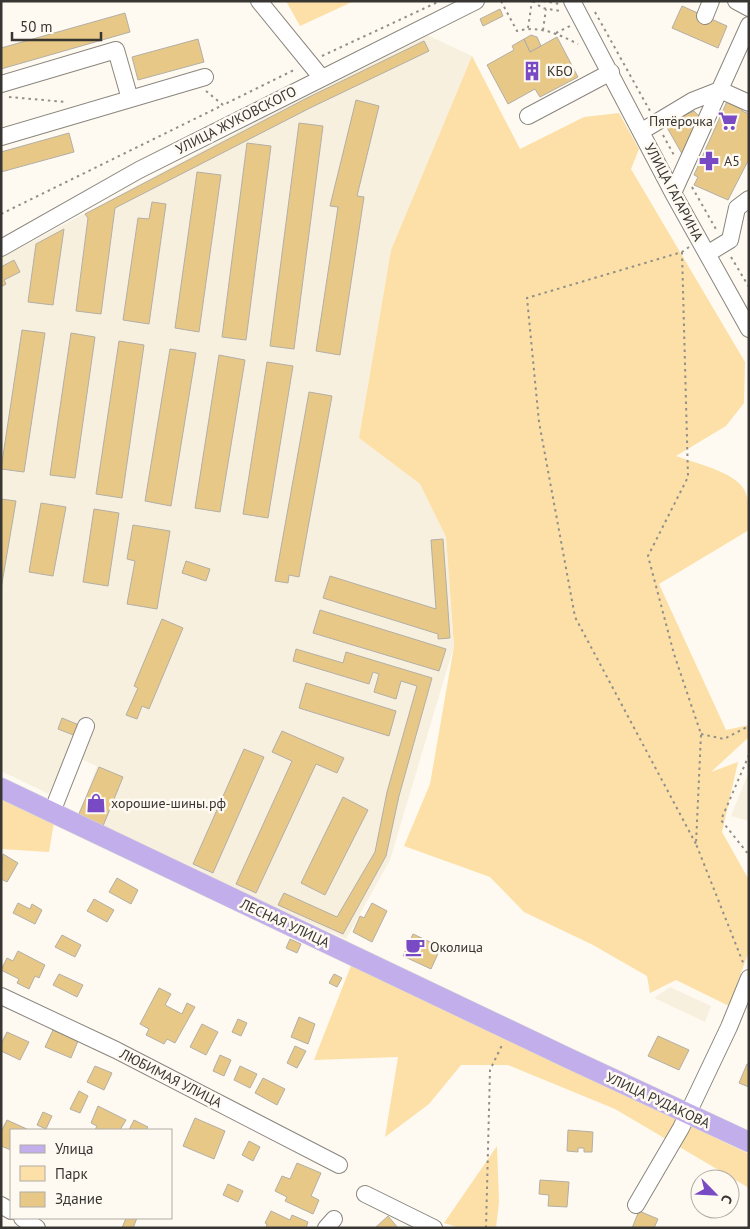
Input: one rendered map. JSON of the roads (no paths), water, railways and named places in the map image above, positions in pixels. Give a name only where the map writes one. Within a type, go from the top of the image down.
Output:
[{"type":"main road","name":"ЛЕСНАЯ УЛИЦА","points":[[1,788],[568,1058]]},
{"type":"main road","name":"УЛИЦА РУДАКОВА","points":[[568,1058],[749,1142]]},
{"type":"street","points":[[259,1],[320,77]]},
{"type":"street","name":"УЛИЦА ЖУКОВСКОГО","points":[[1,248],[139,170],[320,77],[476,1]]},
{"type":"street","points":[[736,1],[749,8]]},
{"type":"street","name":"УЛИЦА ГАГАРИНА","points":[[570,6],[611,72],[649,127],[673,193],[749,329]]},
{"type":"street","points":[[673,193],[749,25]]},
{"type":"street","points":[[1,84],[116,50],[130,99]]},
{"type":"street","points":[[528,116],[611,72]]},
{"type":"street","points":[[1,137],[205,77]]},
{"type":"street","points":[[649,127],[692,101],[720,90],[749,103]]},
{"type":"street","points":[[703,247],[730,240],[736,208],[749,198]]},
{"type":"street","points":[[52,812],[86,726]]},
{"type":"street","points":[[636,1205],[688,1113],[729,1026],[747,973]]},
{"type":"street","name":"ЛЮБИМАЯ УЛИЦА","points":[[1,996],[116,1050],[339,1165]]},
{"type":"street","points":[[365,1194],[434,1228]]},
{"type":"street","points":[[24,1219],[37,1228]]},
{"type":"place","name":"КБО","points":[[532,71]]},
{"type":"place","name":"Пятёрочка","points":[[728,121]]},
{"type":"place","name":"А5","points":[[709,161]]},
{"type":"place","name":"хорошие-шины.рф","points":[[96,803]]},
{"type":"place","name":"Околица","points":[[415,947]]}]
